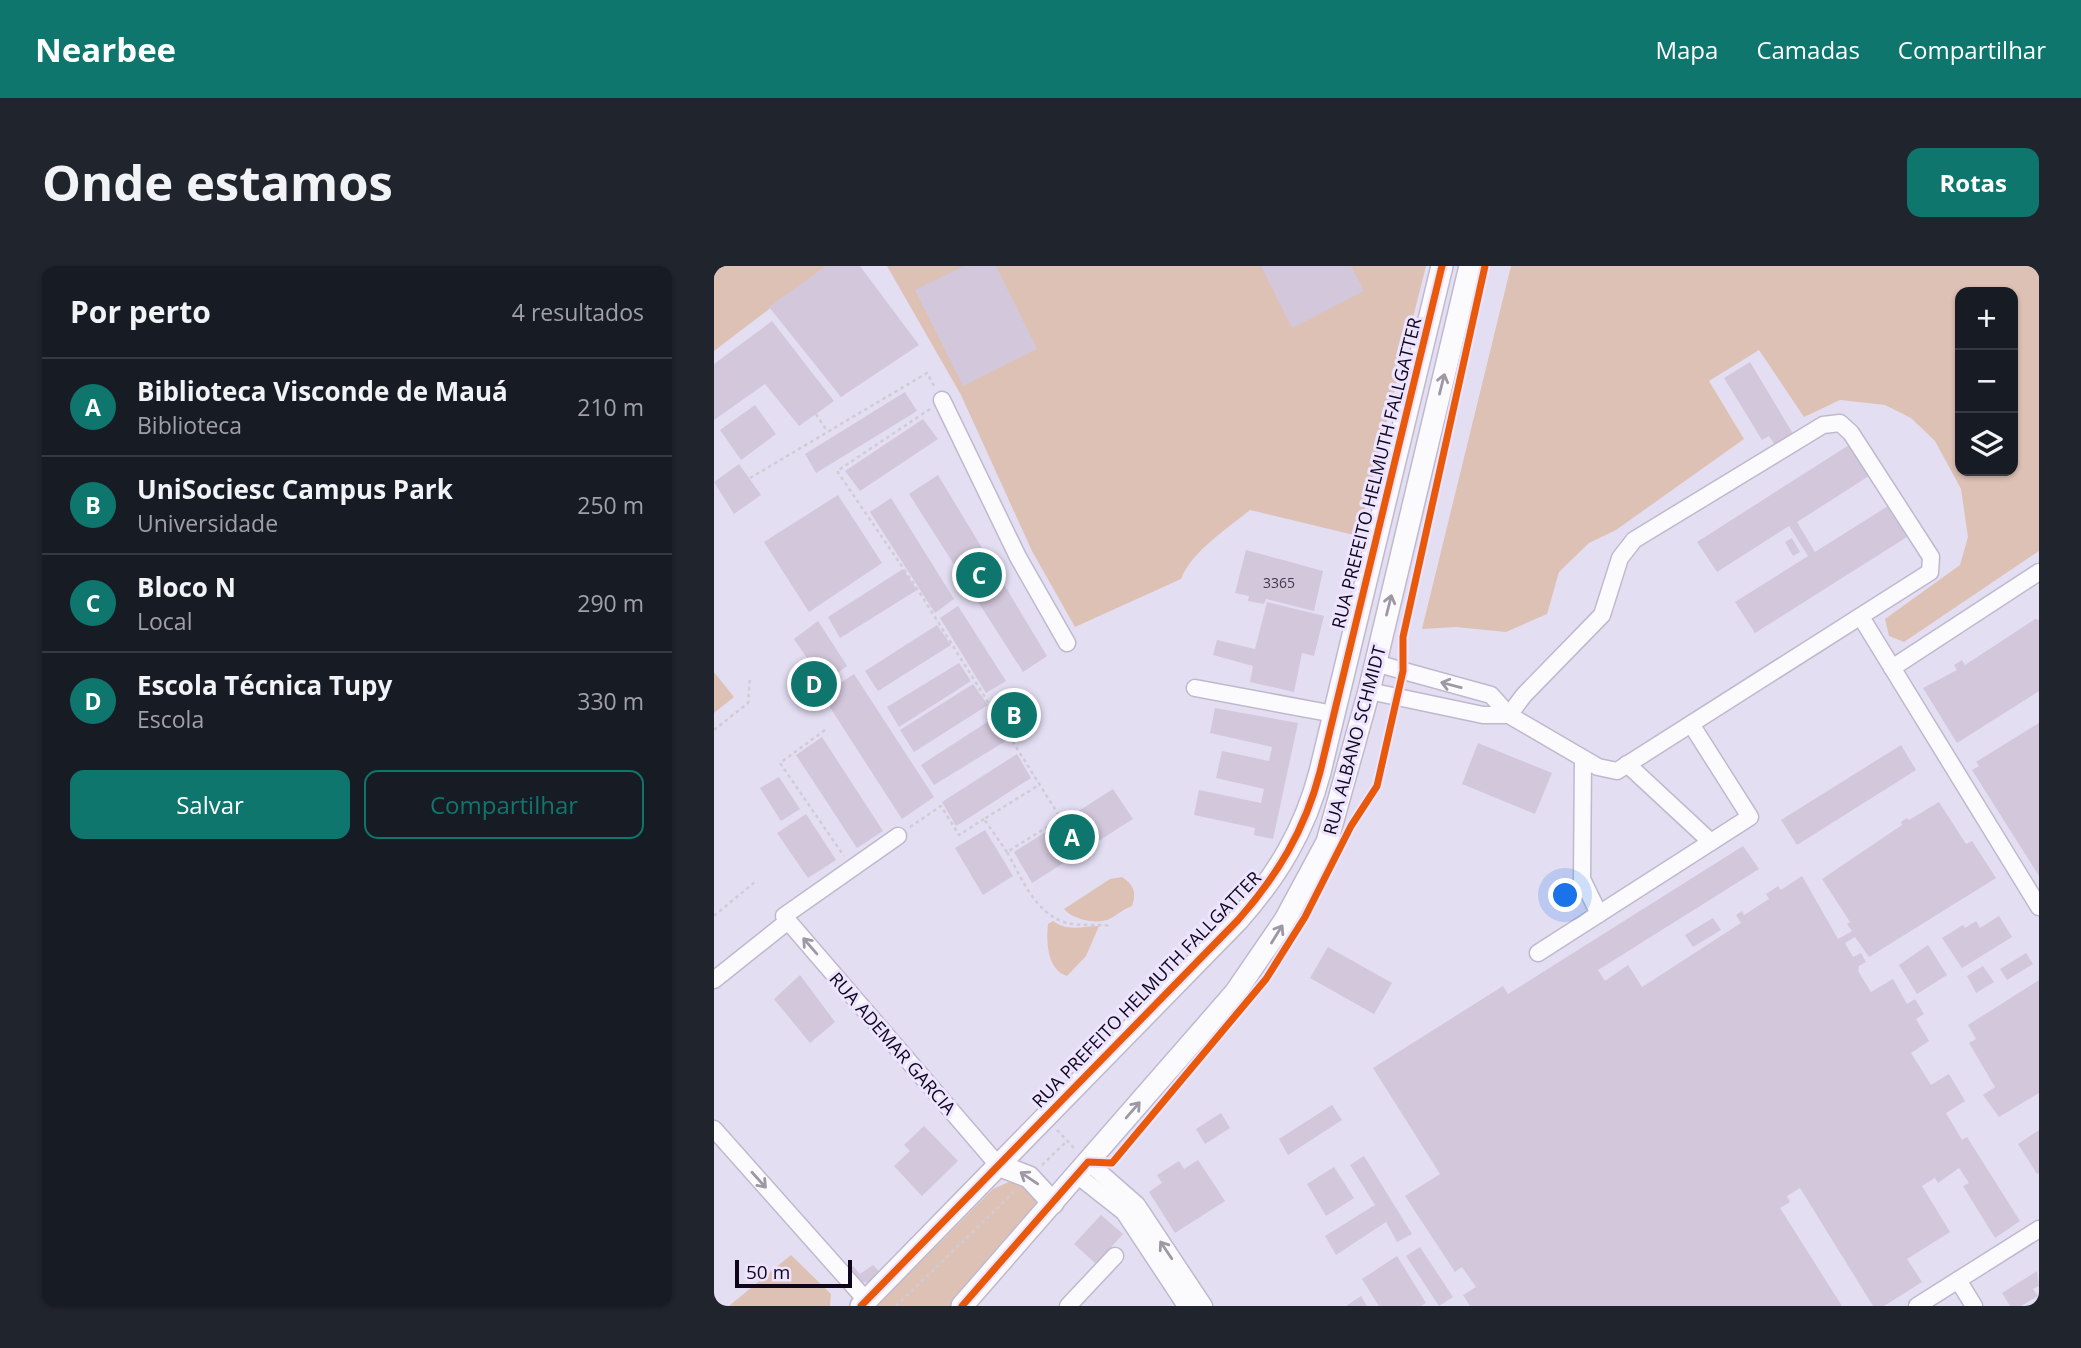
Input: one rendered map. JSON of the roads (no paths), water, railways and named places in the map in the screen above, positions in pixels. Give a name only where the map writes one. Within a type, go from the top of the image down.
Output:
[{"type":"main road","name":"RUA PREFEITO HELMUTH FALLGATTER","points":[[863,1303],[1238,920],[1273,878],[1310,806],[1442,266]]},
{"type":"main road","name":"RUA ALBANO SCHMIDT","points":[[962,1306],[1235,993],[1285,920],[1314,868],[1336,820],[1470,266]]},
{"type":"main road","points":[[998,1166],[1029,1177],[1053,1203]]},
{"type":"street","points":[[942,400],[1018,557],[1067,643]]},
{"type":"street","points":[[1375,663],[1491,695],[1509,715],[1598,767],[1617,771],[1930,572],[1931,557],[1851,433],[1840,423],[1823,425],[1634,540],[1620,558],[1602,615],[1524,695],[1509,715]]},
{"type":"street","points":[[1892,668],[2039,572]]},
{"type":"street","points":[[1861,617],[2039,907]]},
{"type":"street","points":[[1195,688],[1334,714]]},
{"type":"street","points":[[1369,691],[1483,715],[1509,715]]},
{"type":"street","points":[[1538,953],[1750,817],[1691,724]]},
{"type":"street","points":[[1583,759],[1582,879],[1599,914]]},
{"type":"street","points":[[1627,764],[1710,842]]},
{"type":"street","points":[[714,980],[786,918],[898,836]]},
{"type":"street","name":"RUA ADEMAR GARCIA","points":[[786,918],[998,1166]]},
{"type":"street","points":[[714,1129],[863,1303]]},
{"type":"street","points":[[1083,1168],[1124,1213],[1186,1306]]},
{"type":"street","points":[[1083,1168],[1137,1205],[1204,1306]]},
{"type":"street","points":[[1917,1306],[2039,1229]]},
{"type":"street","points":[[1068,1306],[1115,1256]]},
{"type":"street","points":[[1958,1280],[1974,1306]]},
{"type":"place","name":"Bloco N","points":[[979,575]]},
{"type":"place","name":"Escola Técnica Tupy","points":[[814,684]]},
{"type":"place","name":"UniSociesc Campus Park","points":[[1014,715]]},
{"type":"place","name":"Biblioteca Visconde de Mauá","points":[[1072,837]]}]
